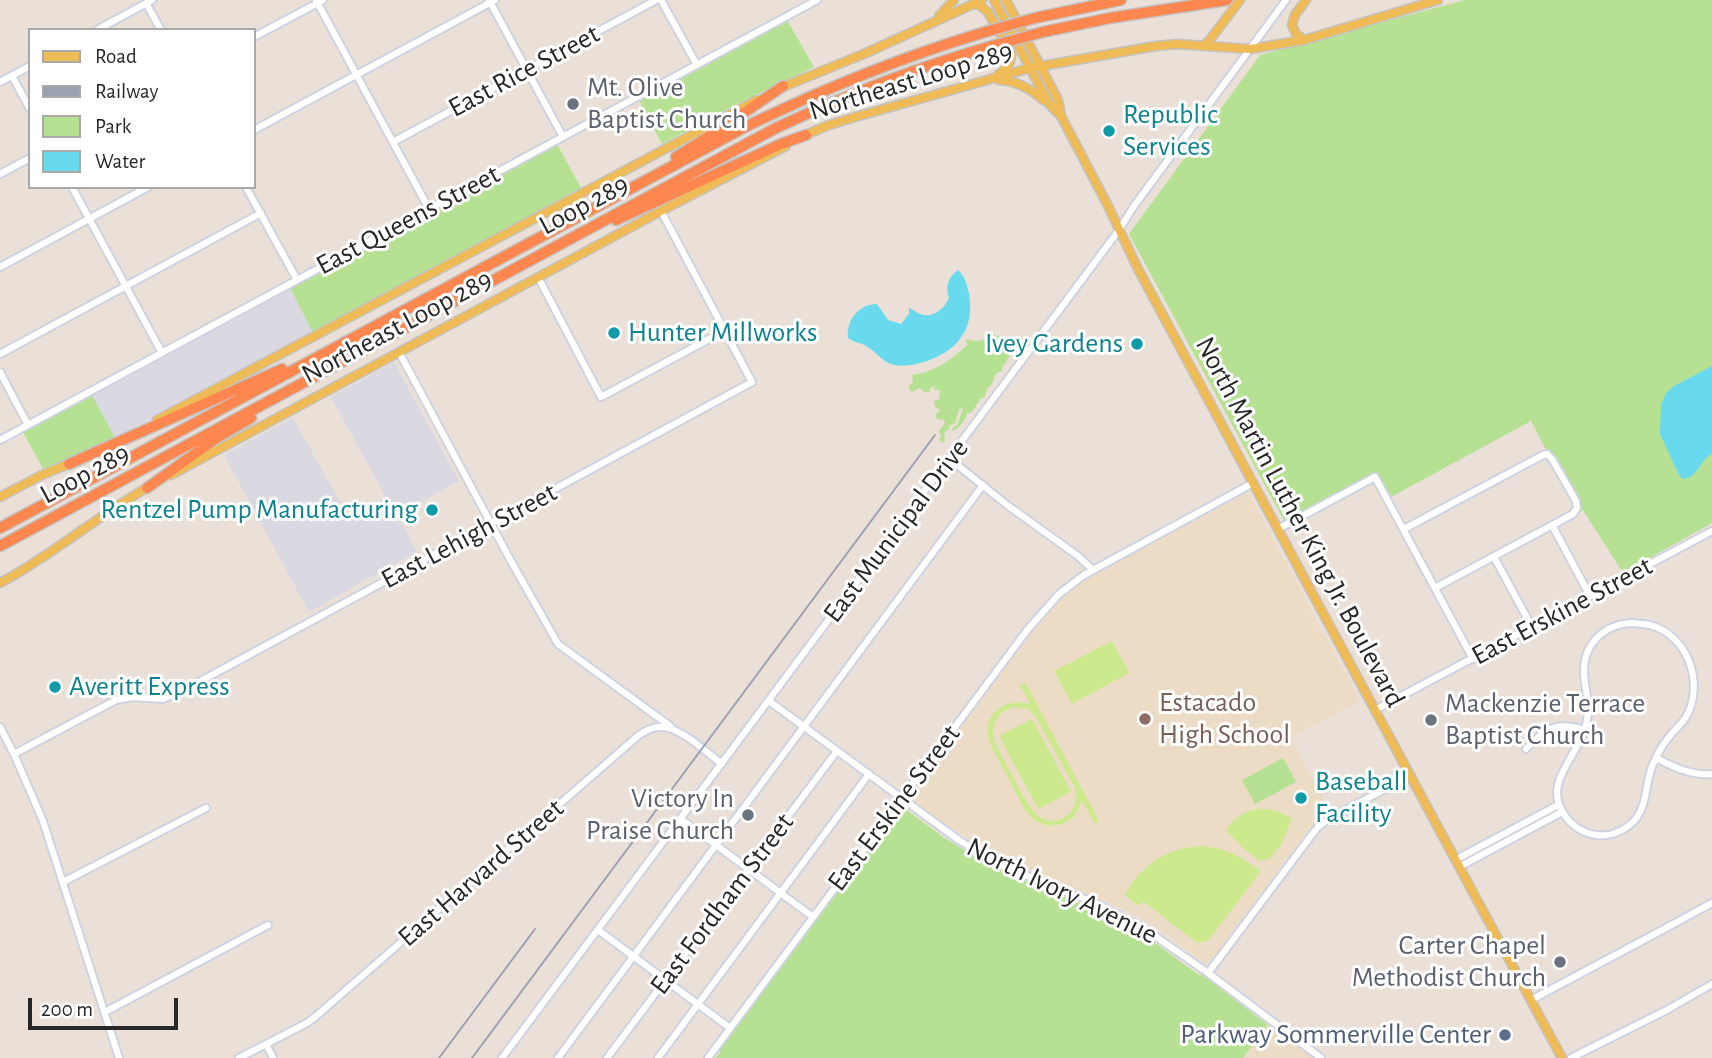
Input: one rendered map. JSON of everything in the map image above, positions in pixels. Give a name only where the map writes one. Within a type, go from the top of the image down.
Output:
[{"type":"highway","name":"Loop 289","points":[[0,528],[745,127],[813,94],[880,66],[985,32],[1035,18],[1121,0]]},
{"type":"highway","name":"Loop 289","points":[[0,546],[753,140],[825,106],[951,58],[1043,32],[1110,18],[1227,0]]},
{"type":"highway","points":[[545,234],[716,132],[783,86]]},
{"type":"highway","points":[[558,245],[806,135]]},
{"type":"highway","points":[[69,464],[254,383],[374,326]]},
{"type":"highway","points":[[147,488],[218,437],[351,362],[402,329]]},
{"type":"main road","points":[[928,23],[944,12],[954,0]]},
{"type":"main road","name":"Northeast Loop 289","points":[[0,496],[139,429],[315,337],[783,86],[867,52],[982,0]]},
{"type":"main road","name":"North Martin Luther King Jr. Boulevard","points":[[994,0],[1049,104],[1061,116]]},
{"type":"main road","name":"North Martin Luther King Jr. Boulevard","points":[[1006,0],[1042,66],[1058,100],[1061,116],[1138,269],[1562,1058]]},
{"type":"main road","points":[[1203,46],[1240,0]]},
{"type":"main road","points":[[1304,40],[1296,34],[1292,25],[1295,15],[1306,0]]},
{"type":"main road","name":"Northeast Loop 289","points":[[0,583],[29,567],[106,512],[147,488],[806,135],[855,117],[1030,68],[1156,46],[1177,44],[1250,49],[1304,40],[1438,0]]},
{"type":"main road","points":[[973,4],[988,12],[1011,54],[1008,67],[992,79]]},
{"type":"main road","points":[[992,79],[1028,87],[1049,104]]},
{"type":"street","name":"East Rice Street","points":[[393,142],[656,0]]},
{"type":"street","points":[[662,0],[697,65]]},
{"type":"street","name":"East Queens Street","points":[[0,440],[817,0]]},
{"type":"street","name":"East Municipal Drive","points":[[502,1058],[950,459],[1286,0]]},
{"type":"street","points":[[256,36],[319,1],[429,209]]},
{"type":"street","points":[[256,129],[491,1],[563,137]]},
{"type":"street","points":[[101,28],[149,2],[160,28]]},
{"type":"street","points":[[0,82],[28,67]]},
{"type":"street","points":[[12,76],[28,105]]},
{"type":"street","points":[[0,174],[28,159]]},
{"type":"street","points":[[73,189],[162,353]]},
{"type":"street","points":[[0,267],[144,189]]},
{"type":"street","points":[[247,189],[297,280]]},
{"type":"street","points":[[538,277],[601,397],[724,331],[661,211]]},
{"type":"street","points":[[0,354],[261,213]]},
{"type":"street","name":"East Lehigh Street","points":[[14,754],[116,700],[132,697],[172,697],[186,690],[752,382],[724,331]]},
{"type":"street","points":[[398,352],[558,644],[722,764]]},
{"type":"street","points":[[0,372],[28,425]]},
{"type":"street","points":[[1404,529],[1547,454],[1576,501],[1577,508],[1573,514],[1435,588]]},
{"type":"street","points":[[950,459],[1093,570]]},
{"type":"street","points":[[1278,529],[1375,477],[1474,659]]},
{"type":"street","name":"East Erskine Street","points":[[708,1058],[1039,615],[1059,594],[1093,570],[1253,483]]},
{"type":"street","points":[[558,1058],[983,485]]},
{"type":"street","points":[[1552,525],[1590,596]]},
{"type":"street","name":"East Erskine Street","points":[[1375,710],[1712,531]]},
{"type":"street","points":[[1494,557],[1532,628]]},
{"type":"street","points":[[1629,623],[1651,625],[1681,646],[1691,666],[1694,681],[1692,700],[1686,717],[1656,758],[1648,776],[1641,810],[1623,830],[1608,835],[1590,834],[1574,826],[1560,808],[1557,792],[1560,776],[1577,749],[1589,713],[1584,668],[1591,645],[1606,629],[1629,623]]},
{"type":"street","name":"North Ivory Avenue","points":[[769,701],[942,829],[988,859],[1114,911],[1145,929],[1321,1058]]},
{"type":"street","points":[[1526,749],[1541,734],[1556,727],[1570,726],[1585,730]]},
{"type":"street","points":[[0,727],[43,821],[119,1058]]},
{"type":"street","name":"East Harvard Street","points":[[239,1058],[315,1017],[639,735],[659,727],[674,730]]},
{"type":"street","name":"East Fordham Street","points":[[607,1058],[837,751]]},
{"type":"street","points":[[1656,758],[1687,772],[1712,774]]},
{"type":"street","points":[[658,1058],[869,774]]},
{"type":"street","points":[[1208,973],[1317,828],[1411,775]]},
{"type":"street","points":[[63,882],[205,808]]},
{"type":"street","points":[[1457,863],[1560,808]]},
{"type":"street","points":[[681,819],[813,917]]},
{"type":"street","points":[[1531,1000],[1712,902]]},
{"type":"street","points":[[105,1012],[268,925]]},
{"type":"street","points":[[598,930],[730,1028]]},
{"type":"street","points":[[1571,1058],[1712,984]]},
{"type":"street","points":[[266,1044],[273,1058]]},
{"type":"shaded area","points":[[290,288],[313,333],[115,438],[92,395]]},
{"type":"shaded area","points":[[394,362],[459,481],[397,515],[417,552],[309,612],[224,455],[293,418],[349,518],[386,497],[331,397]]},
{"type":"shaded area","name":"Estacado High School","points":[[1245,494],[1250,496],[1360,701],[1291,738],[1331,812],[1318,820],[1306,833],[1211,961],[1204,963],[1166,934],[1130,912],[986,850],[944,823],[910,796],[1033,629],[1060,599],[1102,570]]},
{"type":"shaded area","points":[[1268,1025],[1313,1058],[1243,1058]]},
{"type":"green space","points":[[1465,0],[1712,0],[1712,523],[1623,573],[1583,510],[1579,513],[1531,421],[1391,497],[1374,482],[1288,528],[1129,234],[1260,55]]},
{"type":"green space","points":[[787,20],[814,67],[662,144],[639,100]]},
{"type":"green space","points":[[557,144],[581,188],[313,333],[290,288]]},
{"type":"green space","points":[[993,335],[1004,337],[999,346],[1002,348],[1015,340],[1015,350],[1003,365],[1002,371],[996,373],[984,398],[981,398],[962,424],[953,431],[951,429],[958,424],[963,408],[959,409],[955,424],[949,425],[942,443],[939,431],[945,423],[943,419],[936,418],[940,410],[934,401],[939,399],[940,390],[934,390],[935,386],[930,388],[930,392],[923,392],[923,389],[919,388],[912,392],[909,386],[913,382],[912,375],[935,368],[949,360],[968,344],[965,342],[967,339],[980,340]]},
{"type":"green space","points":[[92,395],[115,438],[43,469],[23,432]]},
{"type":"green space","points":[[1112,641],[1129,673],[1072,704],[1054,671]]},
{"type":"green space","points":[[1025,682],[1099,821],[1095,824],[1082,801],[1074,817],[1062,824],[1048,826],[1035,821],[1025,810],[991,746],[988,735],[991,718],[1002,706],[1010,703],[1030,704],[1020,685]],"holes":[[[1016,707],[1028,709],[1036,717],[1075,788],[1073,808],[1066,817],[1058,820],[1046,820],[1033,811],[994,740],[995,722],[1001,714]]]},
{"type":"green space","points":[[1032,719],[1071,792],[1038,809],[999,736]]},
{"type":"green space","points":[[1283,758],[1296,782],[1255,804],[1242,780]]},
{"type":"green space","points":[[900,807],[980,860],[1119,921],[1202,975],[1268,1025],[1243,1058],[716,1058],[721,1051],[719,1050]]},
{"type":"green space","points":[[1256,809],[1275,811],[1292,819],[1281,845],[1269,859],[1260,861],[1226,830],[1238,816]]},
{"type":"green space","points":[[1202,846],[1233,854],[1261,871],[1208,941],[1197,943],[1143,901],[1139,906],[1124,895],[1128,890],[1136,896],[1128,889],[1143,871],[1160,858],[1179,850]]},
{"type":"water","points":[[958,270],[968,291],[969,317],[962,336],[948,351],[927,361],[899,366],[887,362],[868,347],[848,338],[849,325],[855,314],[871,305],[877,304],[888,320],[901,324],[909,314],[909,308],[924,315],[937,312],[949,298],[948,282]]},
{"type":"water","points":[[1712,366],[1712,454],[1696,472],[1683,479],[1660,434],[1661,405],[1666,393],[1674,386]]},
{"type":"railway","points":[[472,1058],[935,435]]},
{"type":"railway","points":[[439,1058],[535,929]]},
{"type":"place","name":"Mt. Olive Baptist Church","points":[[573,104]]},
{"type":"place","name":"Republic Services","points":[[1109,131]]},
{"type":"place","name":"Hunter Millworks","points":[[614,333]]},
{"type":"place","name":"Ivey Gardens","points":[[1137,344]]},
{"type":"place","name":"Rentzel Pump Manufacturing","points":[[432,510]]},
{"type":"place","name":"Averitt Express","points":[[55,687]]},
{"type":"place","name":"Estacado High School","points":[[1145,719]]},
{"type":"place","name":"Mackenzie Terrace Baptist Church","points":[[1431,720]]},
{"type":"place","name":"Baseball Facility","points":[[1301,798]]},
{"type":"place","name":"Victory In Praise Church","points":[[748,815]]},
{"type":"place","name":"Carter Chapel Methodist Church","points":[[1560,962]]},
{"type":"place","name":"Parkway Sommerville Center","points":[[1505,1035]]}]
